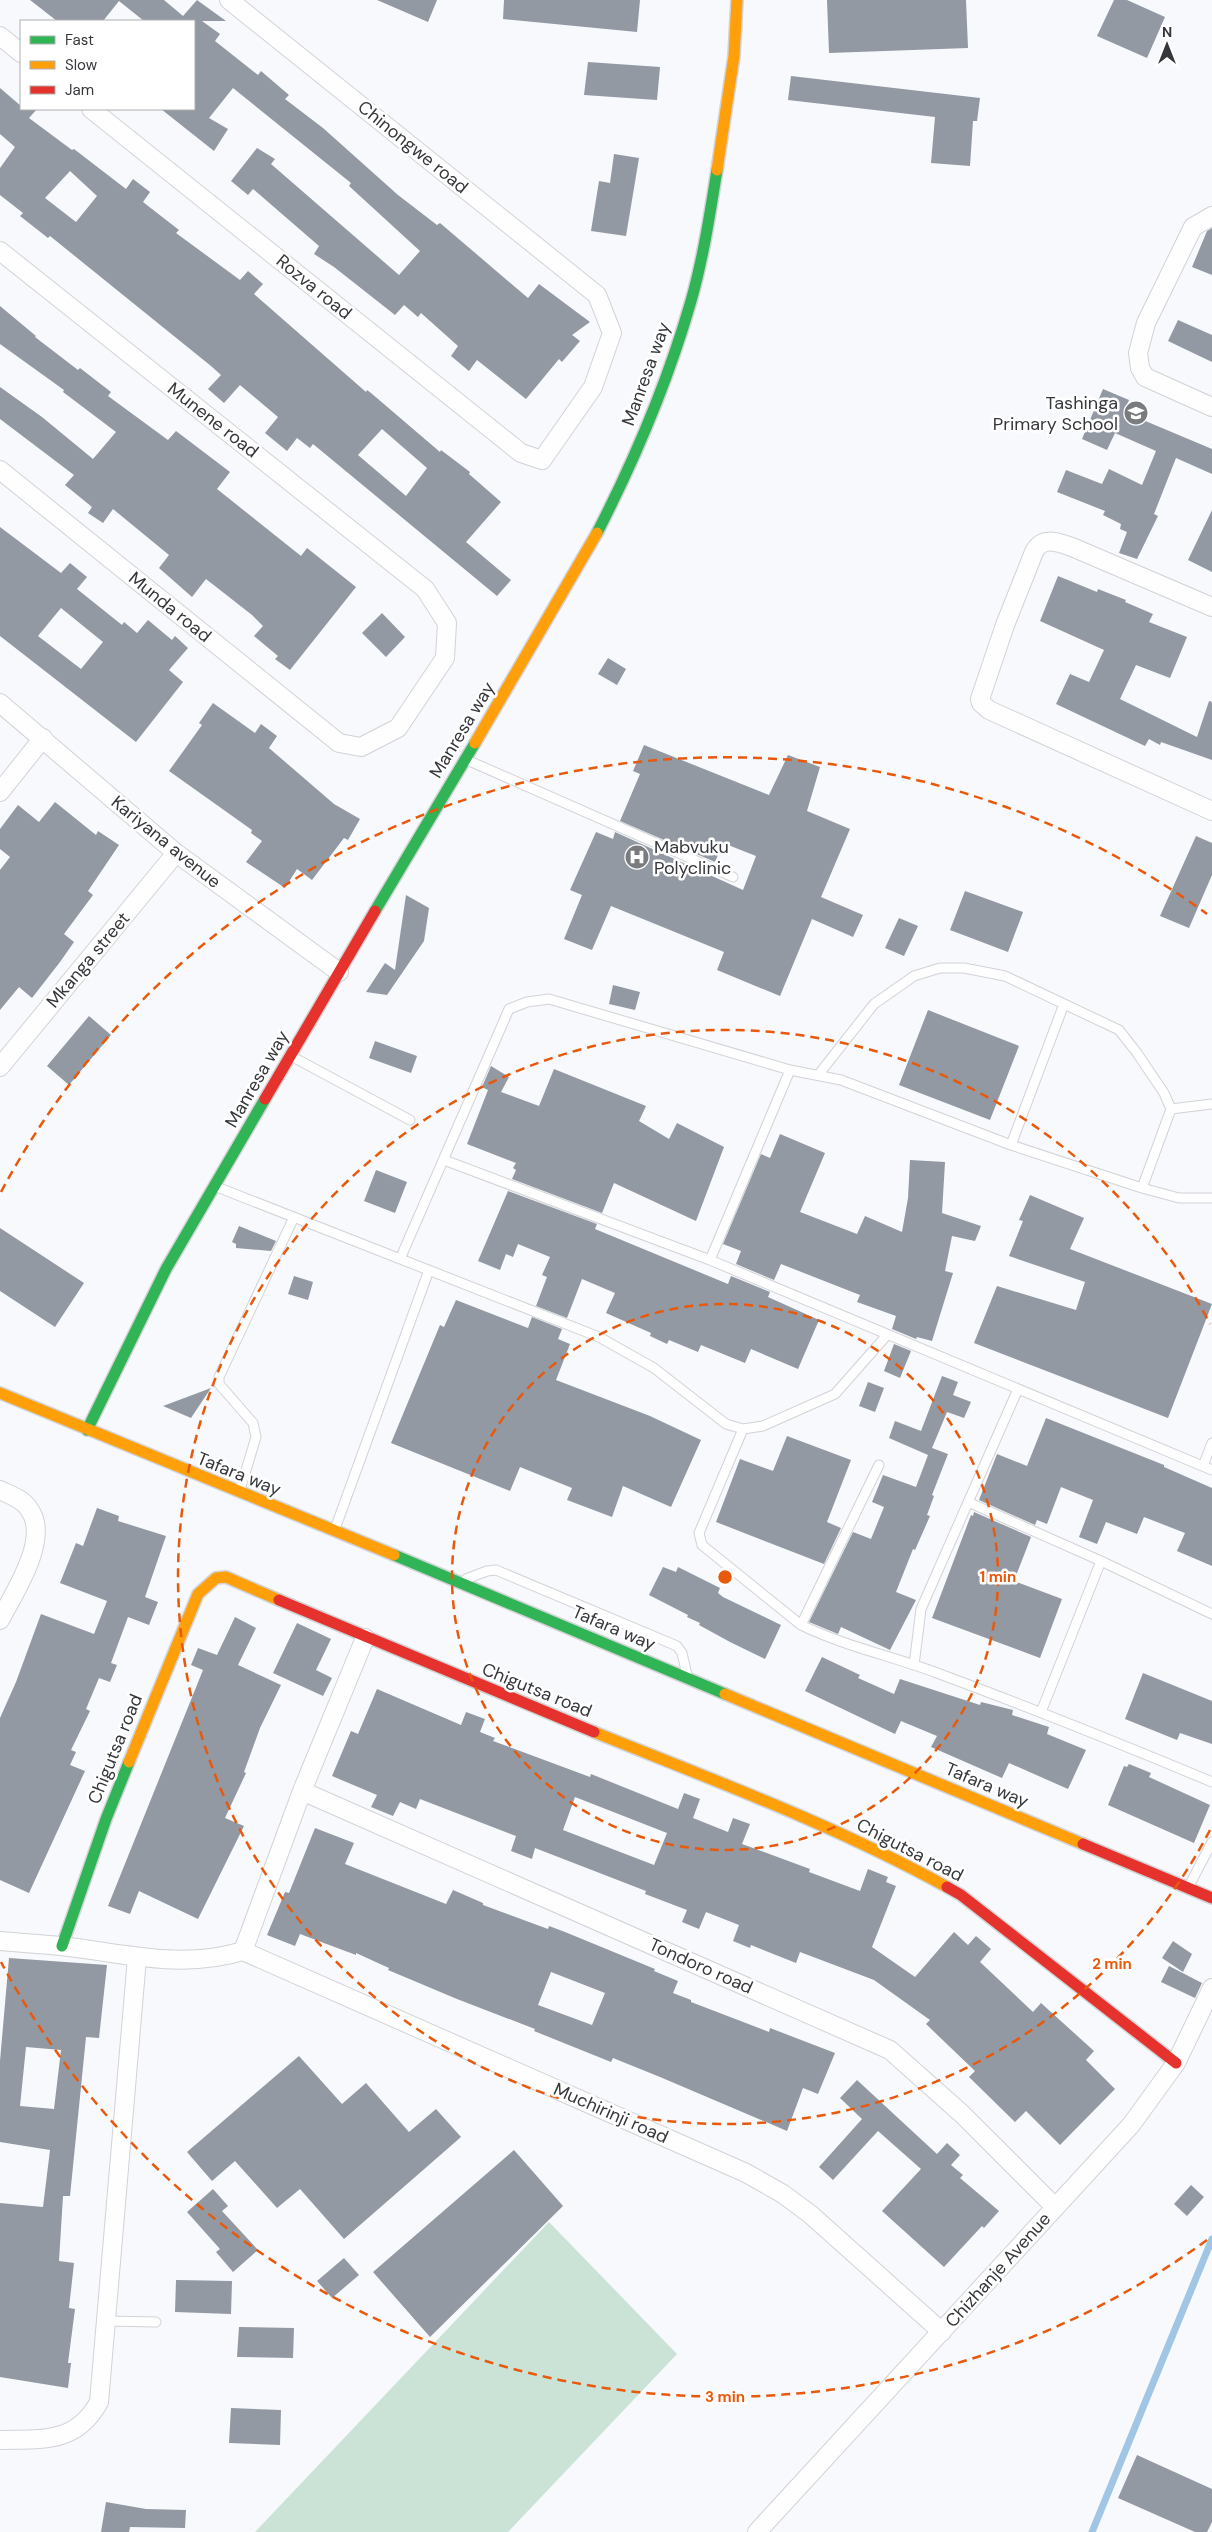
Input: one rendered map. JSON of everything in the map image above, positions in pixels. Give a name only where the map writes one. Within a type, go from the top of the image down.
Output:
[{"type":"street","name":"Chinongwe road","points":[[229,0],[597,294],[612,334],[593,387],[542,460],[539,460]]},
{"type":"street","name":"Manresa way","points":[[88,1430],[166,1270],[464,759],[587,554],[627,474],[666,377],[690,300],[711,205],[734,56],[737,0]]},
{"type":"street","points":[[0,36],[20,52]]},
{"type":"street","name":"Rozva road","points":[[92,110],[521,453],[539,460]]},
{"type":"street","points":[[1212,216],[1193,227],[1146,323],[1138,353],[1140,368],[1146,377],[1212,407]]},
{"type":"street","name":"Munene road","points":[[0,251],[425,589],[447,623],[445,658],[398,728],[361,747],[339,743]]},
{"type":"street","name":"Munda road","points":[[0,470],[339,743]]},
{"type":"street","points":[[1212,607],[1072,547],[1054,542],[1039,544],[1004,625],[980,701],[989,710],[1212,811]]},
{"type":"street","name":"Kariyana avenue","points":[[0,703],[176,854],[339,972]]},
{"type":"street","points":[[0,792],[43,738]]},
{"type":"street","name":"Mkanga street","points":[[0,1066],[176,854]]},
{"type":"street","name":"Tafara way","points":[[0,1393],[459,1582],[1212,1898]]},
{"type":"street","points":[[0,1490],[21,1500],[29,1508],[33,1516],[35,1529],[32,1555],[0,1620]]},
{"type":"street","name":"Chigutsa road","points":[[62,1946],[106,1819],[198,1594],[216,1578],[226,1577],[365,1638],[825,1828],[935,1880],[962,1895],[1176,2063]]},
{"type":"street","points":[[0,1942],[62,1946],[138,1958],[208,1960],[243,1951],[302,1791],[365,1638]]},
{"type":"street","name":"Tondoro road","points":[[302,1791],[890,2050],[962,2114],[1055,2207]]},
{"type":"street","name":"Muchirinji road","points":[[243,1951],[746,2172],[783,2194],[810,2214],[942,2332]]},
{"type":"street","points":[[0,2440],[57,2438],[88,2420],[99,2402],[138,1958]]},
{"type":"street","name":"Chizhanje Avenue","points":[[757,2532],[1131,2124],[1176,2063],[1212,1988]]},
{"type":"lane","points":[[464,759],[733,877]]},
{"type":"lane","points":[[820,1074],[874,1004],[914,976],[940,968],[964,968],[1005,976],[1119,1030],[1159,1085],[1171,1109],[1142,1188]]},
{"type":"lane","points":[[400,1259],[509,1009],[527,1002],[549,1000],[790,1070],[820,1074],[841,1080],[1011,1145],[1142,1188],[1179,1198],[1212,1198]]},
{"type":"lane","points":[[1011,1145],[1064,1004]]},
{"type":"lane","points":[[290,1056],[410,1120]]},
{"type":"lane","points":[[710,1260],[790,1070]]},
{"type":"lane","points":[[1171,1109],[1211,1107]]},
{"type":"lane","points":[[444,1160],[710,1260],[1208,1468],[1212,1443]]},
{"type":"lane","points":[[214,1186],[598,1337],[654,1368],[726,1424],[743,1429],[763,1426],[835,1394],[887,1334]]},
{"type":"lane","points":[[239,1493],[256,1437],[255,1429],[253,1423],[219,1384],[219,1377],[294,1217]]},
{"type":"lane","points":[[334,1532],[429,1270]]},
{"type":"lane","points":[[914,1665],[921,1609],[1018,1389]]},
{"type":"lane","points":[[743,1429],[699,1533],[702,1545],[801,1625],[820,1634],[914,1665],[1042,1712],[1212,1782]]},
{"type":"lane","points":[[801,1625],[879,1465]]},
{"type":"lane","points":[[968,1502],[1101,1561],[1212,1614]]},
{"type":"lane","points":[[1042,1712],[1101,1561]]},
{"type":"lane","points":[[459,1582],[487,1571],[496,1570],[678,1646],[682,1652],[688,1678]]},
{"type":"lane","points":[[1188,1888],[1212,1842]]},
{"type":"lane","points":[[107,2321],[156,2322]]},
{"type":"green space","points":[[549,2222],[677,2354],[508,2532],[255,2532]]},
{"type":"building","points":[[30,0],[164,0],[183,16],[197,0],[226,21],[202,21],[220,34],[215,41],[258,75],[261,71],[289,95],[285,99],[323,128],[398,195],[437,225],[440,223],[528,298],[539,284],[590,322],[572,335],[580,341],[562,362],[559,359],[526,399],[477,360],[469,371],[451,356],[458,346],[421,313],[418,317],[404,305],[395,315],[334,267],[314,254],[319,246],[253,189],[248,195],[231,181],[257,148],[275,159],[271,164],[399,275],[420,251],[349,186],[351,183],[233,88],[209,118],[228,129],[214,151],[162,110],[195,110],[195,20],[143,20],[119,1],[104,20],[56,20]]},
{"type":"building","points":[[377,0],[437,0],[428,22]]},
{"type":"building","points":[[504,0],[640,0],[637,32],[503,19]]},
{"type":"building","points":[[827,0],[966,0],[968,48],[829,53]]},
{"type":"building","points":[[1114,0],[1127,0],[1165,17],[1147,58],[1097,36]]},
{"type":"building","points":[[588,62],[660,67],[657,100],[584,95]]},
{"type":"building","points":[[791,76],[980,98],[977,121],[973,121],[970,166],[931,163],[935,117],[788,100]]},
{"type":"building","points":[[0,88],[20,105],[20,110],[36,110],[29,118],[72,150],[74,149],[126,189],[133,179],[150,192],[143,202],[179,230],[176,233],[240,280],[248,271],[263,284],[254,294],[366,392],[367,390],[371,393],[440,452],[441,450],[470,472],[469,474],[501,502],[466,542],[511,580],[497,596],[313,444],[310,448],[297,438],[287,451],[265,433],[278,417],[240,385],[224,403],[208,389],[221,375],[50,236],[48,238],[20,216],[23,213],[0,195],[0,168],[15,147],[0,134]],"holes":[[[70,171],[97,196],[76,222],[45,198]],[[382,429],[427,468],[406,496],[358,455]]]},
{"type":"building","points":[[614,154],[639,158],[626,236],[591,231],[599,181],[610,183]]},
{"type":"building","points":[[1212,228],[1212,275],[1192,267],[1207,231]]},
{"type":"building","points":[[0,306],[35,337],[78,370],[80,368],[111,392],[108,396],[168,440],[176,431],[230,472],[217,489],[301,556],[307,548],[356,587],[290,670],[275,659],[278,656],[254,636],[263,626],[252,615],[206,579],[192,597],[159,568],[169,555],[113,509],[103,523],[88,513],[92,507],[65,485],[74,475],[0,419],[0,387],[42,417],[93,459],[116,432],[63,392],[64,390],[0,344]]},
{"type":"building","points":[[1178,320],[1212,335],[1212,362],[1168,341]]},
{"type":"building","points":[[1103,389],[1129,400],[1124,412],[1212,449],[1212,474],[1176,458],[1154,514],[1158,516],[1137,559],[1119,553],[1127,532],[1120,529],[1121,524],[1103,515],[1105,511],[1057,492],[1066,470],[1102,484],[1109,469],[1142,485],[1156,451],[1115,433],[1107,450],[1082,439]]},
{"type":"building","points":[[1212,510],[1212,572],[1188,560]]},
{"type":"building","points":[[0,527],[61,573],[70,563],[87,577],[77,589],[122,625],[124,622],[137,633],[148,620],[172,640],[175,636],[188,648],[169,670],[183,682],[136,742],[0,636]],"holes":[[[61,608],[103,642],[81,669],[38,636]]]},
{"type":"building","points":[[1058,576],[1097,592],[1098,589],[1126,600],[1125,602],[1153,614],[1149,622],[1187,637],[1170,678],[1136,665],[1120,699],[1197,737],[1209,701],[1212,702],[1212,760],[1161,742],[1160,745],[1149,739],[1145,746],[1056,704],[1070,674],[1089,682],[1104,650],[1040,621]]},
{"type":"building","points":[[382,613],[405,637],[386,657],[362,633]]},
{"type":"building","points":[[608,658],[626,669],[617,685],[598,674]]},
{"type":"building","points":[[213,703],[255,733],[261,724],[277,736],[269,748],[334,804],[360,819],[348,840],[344,838],[312,880],[297,869],[285,888],[246,862],[262,841],[251,833],[252,830],[169,771],[202,725],[199,723]]},
{"type":"building","points":[[644,745],[769,795],[788,755],[820,767],[807,811],[850,829],[821,897],[863,915],[853,937],[812,919],[780,996],[717,970],[724,952],[611,906],[592,950],[564,939],[582,895],[570,890],[596,832],[613,839],[615,832],[743,890],[756,856],[723,843],[715,862],[620,821],[640,774],[633,771]]},
{"type":"building","points":[[55,802],[96,835],[98,831],[119,845],[88,891],[93,895],[64,934],[74,942],[60,962],[32,998],[19,987],[0,1010],[0,870],[10,857],[0,849],[0,829],[18,805],[39,822]]},
{"type":"building","points":[[1196,836],[1212,843],[1212,875],[1189,928],[1160,916]]},
{"type":"building","points":[[965,891],[1023,912],[1008,952],[950,930]]},
{"type":"building","points":[[406,895],[429,908],[424,941],[387,995],[366,992],[385,963],[395,970]]},
{"type":"building","points":[[899,918],[918,926],[904,956],[885,948]]},
{"type":"building","points":[[613,985],[640,992],[635,1010],[609,1004]]},
{"type":"building","points":[[928,1010],[1019,1046],[990,1120],[899,1085]]},
{"type":"building","points":[[89,1016],[111,1035],[69,1085],[47,1066]]},
{"type":"building","points":[[375,1041],[417,1056],[411,1073],[369,1058]]},
{"type":"building","points":[[491,1066],[509,1077],[501,1092],[539,1106],[554,1069],[646,1106],[639,1121],[669,1139],[677,1123],[724,1147],[696,1221],[614,1183],[602,1213],[512,1179],[516,1170],[513,1168],[516,1163],[467,1144],[488,1090],[482,1087]]},
{"type":"building","points":[[780,1134],[825,1153],[800,1212],[857,1234],[865,1216],[902,1232],[908,1198],[910,1160],[945,1162],[942,1213],[981,1226],[975,1241],[952,1236],[945,1271],[953,1273],[932,1341],[917,1337],[916,1339],[892,1329],[896,1316],[857,1302],[860,1295],[781,1264],[774,1280],[736,1264],[741,1251],[723,1244],[761,1154],[770,1158]]},
{"type":"building","points":[[376,1170],[407,1182],[395,1213],[364,1201]]},
{"type":"building","points":[[508,1191],[597,1224],[595,1229],[728,1284],[731,1276],[770,1292],[768,1297],[819,1320],[798,1369],[751,1349],[745,1363],[701,1345],[698,1352],[669,1340],[667,1344],[650,1336],[651,1333],[606,1313],[615,1293],[582,1279],[567,1318],[536,1306],[547,1277],[542,1275],[550,1257],[518,1244],[513,1257],[506,1254],[500,1270],[478,1261]]},
{"type":"building","points":[[1030,1195],[1084,1218],[1070,1249],[1212,1304],[1168,1418],[974,1343],[997,1286],[1076,1310],[1085,1282],[1009,1256],[1023,1221],[1019,1220]]},
{"type":"building","points":[[239,1226],[276,1241],[271,1251],[236,1248],[236,1244],[232,1242]]},
{"type":"building","points":[[0,1228],[84,1283],[55,1327],[0,1291]]},
{"type":"building","points":[[294,1276],[313,1282],[308,1300],[288,1294]]},
{"type":"building","points":[[456,1300],[528,1328],[532,1317],[562,1329],[558,1339],[570,1344],[556,1380],[650,1416],[701,1440],[671,1507],[623,1486],[612,1517],[567,1500],[572,1488],[520,1467],[510,1491],[391,1443],[440,1325],[444,1327]]},
{"type":"building","points":[[894,1344],[911,1351],[900,1378],[884,1371]]},
{"type":"building","points":[[942,1376],[958,1382],[953,1395],[971,1402],[964,1418],[947,1412],[932,1448],[948,1454],[932,1495],[934,1496],[927,1515],[930,1516],[915,1550],[913,1549],[896,1592],[916,1600],[890,1650],[841,1627],[838,1634],[809,1622],[853,1532],[871,1539],[884,1507],[872,1502],[883,1475],[916,1487],[928,1455],[889,1438],[895,1421],[921,1431]]},
{"type":"building","points":[[868,1382],[884,1388],[875,1412],[859,1406]]},
{"type":"building","points":[[211,1388],[191,1418],[163,1406]]},
{"type":"building","points":[[1046,1418],[1164,1465],[1164,1467],[1212,1488],[1212,1566],[1177,1551],[1185,1533],[1144,1517],[1137,1534],[1106,1522],[1097,1544],[1079,1537],[1093,1500],[1061,1487],[1047,1524],[1037,1520],[1035,1525],[979,1500],[997,1454],[1027,1466]]},
{"type":"building","points":[[787,1436],[851,1460],[827,1522],[841,1528],[824,1564],[716,1522],[740,1459],[773,1471]]},
{"type":"building","points":[[97,1508],[119,1516],[118,1521],[166,1536],[145,1597],[158,1602],[149,1625],[128,1617],[111,1663],[117,1665],[110,1682],[99,1678],[86,1709],[90,1711],[71,1750],[76,1752],[70,1765],[85,1771],[29,1893],[0,1880],[0,1718],[16,1682],[41,1614],[94,1634],[107,1601],[60,1583],[76,1543],[83,1546]]},
{"type":"building","points":[[974,1512],[1031,1537],[1014,1581],[1062,1599],[1040,1658],[932,1618],[971,1515],[973,1516]]},
{"type":"building","points":[[663,1567],[676,1572],[678,1567],[720,1588],[718,1593],[723,1597],[781,1625],[765,1659],[699,1625],[700,1623],[687,1617],[688,1615],[649,1595]]},
{"type":"building","points":[[235,1617],[256,1628],[238,1665],[281,1685],[260,1728],[244,1772],[246,1773],[225,1818],[244,1826],[198,1919],[139,1891],[130,1914],[108,1906],[203,1670],[191,1665],[198,1648],[217,1655]]},
{"type":"building","points":[[297,1623],[331,1639],[316,1670],[332,1678],[323,1696],[273,1673]]},
{"type":"building","points":[[822,1657],[860,1675],[858,1678],[894,1694],[900,1679],[980,1705],[981,1702],[1013,1710],[1012,1715],[1049,1727],[1047,1734],[1086,1750],[1068,1789],[1009,1763],[1002,1778],[931,1747],[937,1736],[901,1721],[895,1734],[805,1691]]},
{"type":"building","points":[[1143,1673],[1212,1701],[1212,1744],[1180,1733],[1177,1740],[1125,1719]]},
{"type":"building","points":[[377,1689],[461,1725],[466,1712],[485,1719],[480,1732],[495,1738],[493,1741],[590,1777],[591,1774],[678,1809],[684,1793],[700,1799],[693,1818],[728,1832],[733,1818],[750,1824],[742,1844],[810,1869],[809,1872],[860,1891],[868,1869],[888,1877],[886,1882],[896,1886],[872,1947],[915,1977],[954,1932],[968,1945],[976,1936],[991,1949],[980,1962],[1033,2012],[1041,2003],[1094,2051],[1086,2060],[1115,2089],[1060,2145],[1026,2111],[1015,2122],[969,2077],[975,2071],[926,2024],[930,2020],[874,1980],[800,1952],[796,1963],[751,1945],[750,1948],[733,1941],[739,1925],[706,1912],[699,1929],[682,1922],[687,1910],[645,1894],[646,1891],[535,1848],[532,1859],[511,1851],[516,1836],[420,1799],[416,1809],[400,1802],[393,1816],[371,1807],[377,1795],[332,1776],[351,1731],[358,1734]],"holes":[[[575,1797],[667,1833],[654,1865],[563,1830]]]},
{"type":"building","points":[[1129,1764],[1151,1773],[1149,1777],[1210,1805],[1194,1843],[1108,1805],[1124,1766],[1127,1767]]},
{"type":"building","points":[[315,1828],[354,1843],[345,1864],[446,1904],[453,1890],[483,1903],[483,1905],[548,1929],[549,1926],[565,1932],[655,1969],[654,1971],[678,1981],[673,1993],[691,2000],[691,2002],[769,2032],[770,2028],[835,2053],[818,2094],[803,2088],[787,2131],[613,2058],[611,2062],[534,2031],[535,2029],[388,1970],[389,1968],[356,1953],[356,1955],[300,1934],[295,1946],[267,1935],[285,1892],[289,1893]],"holes":[[[551,1972],[605,1993],[592,2025],[538,2005]]]},
{"type":"building","points":[[1173,1941],[1192,1954],[1183,1972],[1162,1958]]},
{"type":"building","points":[[9,1958],[107,1965],[99,2038],[86,2037],[70,2196],[63,2196],[59,2261],[74,2263],[69,2308],[75,2309],[68,2363],[71,2363],[68,2388],[0,2377],[0,2203],[43,2207],[50,2150],[0,2142],[0,2061]],"holes":[[[26,2047],[61,2050],[54,2109],[20,2106]]]},
{"type":"building","points":[[1169,1966],[1202,1983],[1195,1998],[1161,1982]]},
{"type":"building","points":[[299,2056],[342,2104],[366,2083],[409,2132],[436,2109],[461,2137],[344,2239],[300,2189],[277,2208],[235,2161],[212,2181],[187,2152]]},
{"type":"building","points":[[857,2080],[937,2154],[947,2143],[960,2155],[951,2165],[963,2175],[960,2178],[999,2211],[984,2228],[982,2226],[944,2267],[882,2211],[921,2169],[878,2131],[833,2180],[819,2167],[862,2119],[840,2098]]},
{"type":"building","points":[[514,2150],[563,2206],[430,2337],[373,2272]]},
{"type":"building","points":[[1191,2185],[1204,2197],[1187,2216],[1174,2204]]},
{"type":"building","points":[[213,2189],[228,2206],[222,2211],[258,2250],[233,2272],[216,2252],[220,2249],[187,2212]]},
{"type":"building","points":[[344,2258],[359,2275],[332,2298],[317,2281]]},
{"type":"building","points":[[176,2280],[232,2281],[231,2314],[175,2312]]},
{"type":"building","points":[[239,2327],[294,2328],[293,2358],[237,2357]]},
{"type":"building","points":[[231,2408],[281,2410],[280,2445],[229,2443]]},
{"type":"building","points":[[1137,2455],[1212,2489],[1212,2522],[1207,2532],[1195,2532],[1118,2498]]},
{"type":"building","points":[[106,2502],[146,2509],[186,2510],[185,2528],[130,2527],[129,2532],[101,2532]]},
{"type":"waterway","points":[[1092,2532],[1212,2239]]},
{"type":"traffic: fast","points":[[597,533],[650,419],[682,331],[699,269],[717,170]]},
{"type":"traffic: fast","points":[[375,911],[475,743]]},
{"type":"traffic: fast","points":[[87,1430],[166,1269],[265,1099]]},
{"type":"traffic: fast","points":[[394,1555],[725,1694]]},
{"type":"traffic: fast","points":[[62,1946],[106,1819],[129,1762]]},
{"type":"traffic: slow","points":[[717,170],[734,56],[737,0]]},
{"type":"traffic: slow","points":[[475,743],[597,533]]},
{"type":"traffic: slow","points":[[0,1393],[394,1555]]},
{"type":"traffic: slow","points":[[129,1762],[198,1594],[216,1578],[226,1577],[279,1600]]},
{"type":"traffic: slow","points":[[725,1694],[1083,1844]]},
{"type":"traffic: slow","points":[[594,1732],[817,1823],[947,1887]]},
{"type":"traffic: jam","points":[[265,1099],[375,911]]},
{"type":"traffic: jam","points":[[279,1600],[594,1732]]},
{"type":"traffic: jam","points":[[1083,1844],[1212,1898]]},
{"type":"traffic: jam","points":[[947,1887],[961,1895],[1176,2063]]},
{"type":"place","name":"Tashinga Primary School","points":[[1136,413]]},
{"type":"place","name":"Mabvuku Polyclinic","points":[[637,857]]}]
